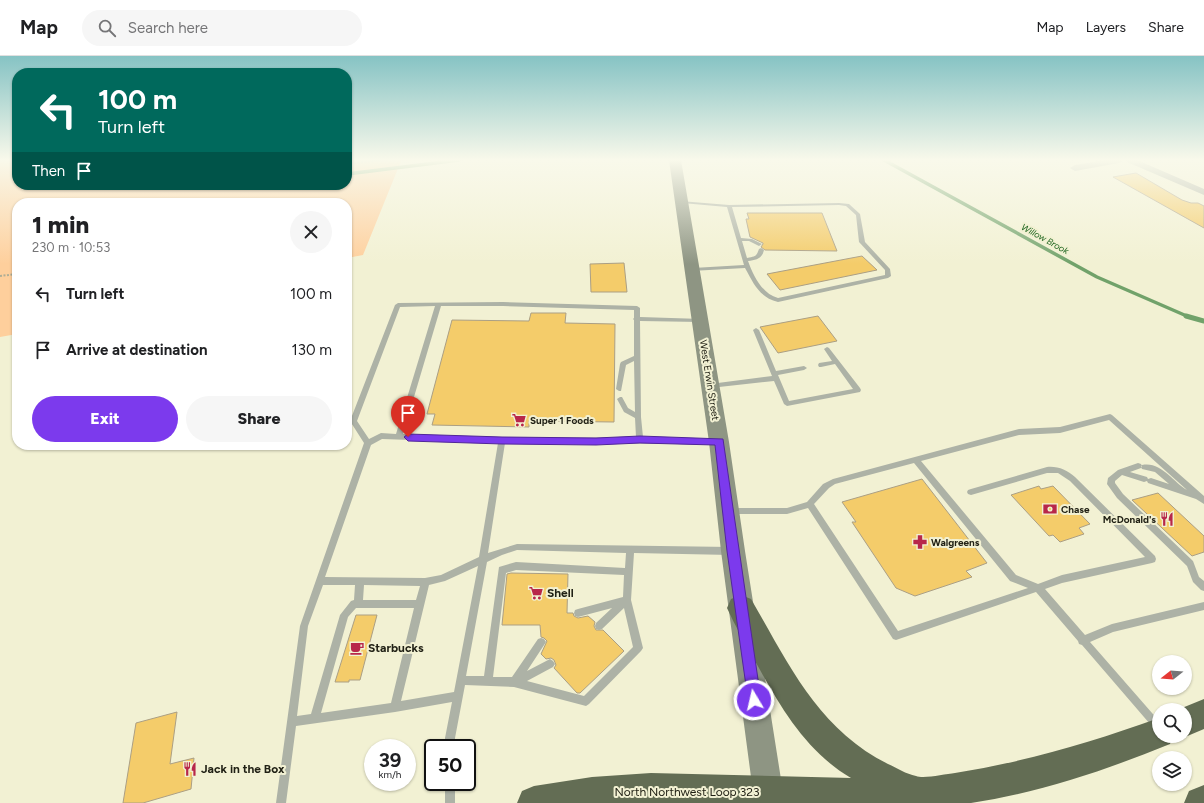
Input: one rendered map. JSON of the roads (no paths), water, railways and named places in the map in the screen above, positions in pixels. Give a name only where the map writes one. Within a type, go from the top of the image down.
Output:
[{"type":"highway","points":[[741,608],[791,694],[820,733],[838,751],[874,775],[918,794]]},
{"type":"highway","points":[[1192,719],[1204,714]]},
{"type":"highway","name":"North Northwest Loop 323","points":[[534,803],[583,795],[649,789],[869,796],[918,794],[974,786],[1049,771],[1111,751],[1152,736]]},
{"type":"main road","name":"West Erwin Street","points":[[681,195],[719,442],[733,551],[768,792]]},
{"type":"lane","points":[[682,202],[729,206],[831,203],[847,205],[858,215],[862,242],[888,270],[888,276],[778,300],[770,299],[764,294],[747,266],[729,206]]},
{"type":"lane","points":[[739,239],[750,240],[759,244]]},
{"type":"lane","points":[[745,260],[756,258],[760,255],[761,250]]},
{"type":"lane","points":[[693,270],[747,266]]},
{"type":"lane","points":[[368,443],[353,421],[398,305],[503,304],[637,308],[638,417],[640,440]]},
{"type":"lane","points":[[399,437],[438,305]]},
{"type":"lane","points":[[636,319],[701,320]]},
{"type":"lane","points":[[756,330],[787,404],[858,390],[826,349]]},
{"type":"lane","points":[[619,389],[623,364],[638,357]]},
{"type":"lane","points":[[821,365],[836,362]]},
{"type":"lane","points":[[710,386],[775,376],[804,368]]},
{"type":"lane","points":[[620,399],[626,410],[638,417]]},
{"type":"lane","points":[[728,511],[787,511],[810,504],[826,486],[833,482],[1019,432],[1060,430],[1110,417],[1202,499]]},
{"type":"lane","points":[[281,803],[304,626],[368,443],[381,436],[502,440],[640,440],[719,442]]},
{"type":"lane","points":[[450,739],[483,560],[502,440]]},
{"type":"lane","points":[[916,460],[1013,578],[1038,588],[1082,641],[1152,720]]},
{"type":"lane","points":[[1185,492],[1157,470],[1141,466],[1121,472],[1112,477],[1111,480],[1114,489],[1190,564],[1196,579],[1204,587]]},
{"type":"lane","points":[[810,504],[896,636],[1062,579],[1152,559],[1073,479],[1058,470],[1047,470],[971,492]]},
{"type":"lane","points":[[1121,472],[1185,492],[1202,499]]},
{"type":"lane","points":[[320,581],[425,582],[442,578],[500,552],[517,547],[733,551]]},
{"type":"lane","points":[[461,680],[514,682],[586,701],[638,648],[627,600],[630,549]]},
{"type":"lane","points":[[488,681],[502,570],[516,566],[629,572]]},
{"type":"lane","points":[[358,604],[360,582]]},
{"type":"lane","points":[[395,707],[425,582]]},
{"type":"lane","points":[[578,613],[627,600]]},
{"type":"lane","points":[[599,626],[627,600]]},
{"type":"lane","points":[[314,719],[344,615],[354,604],[420,604]]},
{"type":"lane","points":[[1082,641],[1112,628],[1204,606]]},
{"type":"lane","points":[[514,682],[541,642]]},
{"type":"lane","points":[[514,682],[550,664]]},
{"type":"lane","points":[[292,722],[395,707],[457,696]]},
{"type":"lane","points":[[450,791],[450,803]]},
{"type":"waterway","name":"Willow Brook","points":[[947,195],[1097,277],[1188,317]]},
{"type":"waterway","name":"Willow Brook","points":[[1188,317],[1204,321]]},
{"type":"place","name":"Super 1 Foods","points":[[519,420]]},
{"type":"place","name":"Chase","points":[[1050,509]]},
{"type":"place","name":"McDonald's","points":[[1167,519]]},
{"type":"place","name":"Walgreens","points":[[920,542]]},
{"type":"place","name":"Shell","points":[[536,593]]},
{"type":"place","name":"Starbucks","points":[[357,648]]},
{"type":"place","name":"Jack in the Box","points":[[190,769]]}]
